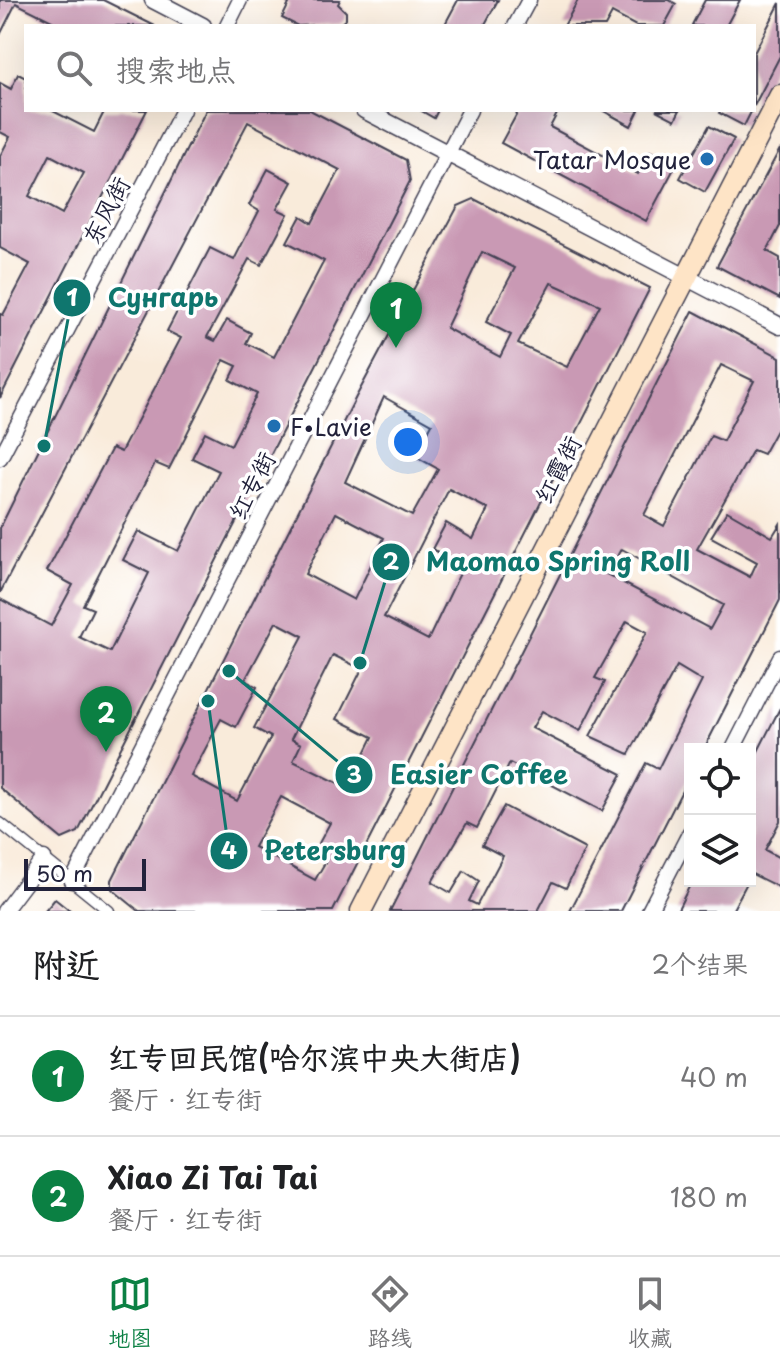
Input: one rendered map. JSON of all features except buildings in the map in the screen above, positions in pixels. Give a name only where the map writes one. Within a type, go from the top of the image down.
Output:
[{"type":"main road","name":"红霞街","points":[[361,911],[780,95]]},
{"type":"street","points":[[153,0],[199,24]]},
{"type":"street","points":[[228,24],[240,0]]},
{"type":"street","points":[[516,24],[529,0]]},
{"type":"street","name":"东风街","points":[[0,458],[182,112]]},
{"type":"street","points":[[368,112],[780,326]]},
{"type":"street","name":"红专街","points":[[72,881],[469,112]]},
{"type":"street","points":[[736,743],[780,657]]},
{"type":"street","points":[[0,823],[109,911]]},
{"type":"street","points":[[649,911],[684,844]]},
{"type":"street","points":[[4,911],[44,858]]},
{"type":"place","name":"Tatar Mosque","points":[[707,159]]},
{"type":"place","name":"红专回民馆(哈尔滨中央大街店)","points":[[396,348]]},
{"type":"place","name":"F•Lavie","points":[[274,426]]},
{"type":"place","name":"Сунгарь","points":[[44,446]]},
{"type":"place","name":"Maomao Spring Roll","points":[[360,663]]},
{"type":"place","name":"Easier Coffee","points":[[229,671]]},
{"type":"place","name":"Petersburg","points":[[208,701]]},
{"type":"place","name":"Xiao Zi Tai Tai","points":[[106,752]]}]
